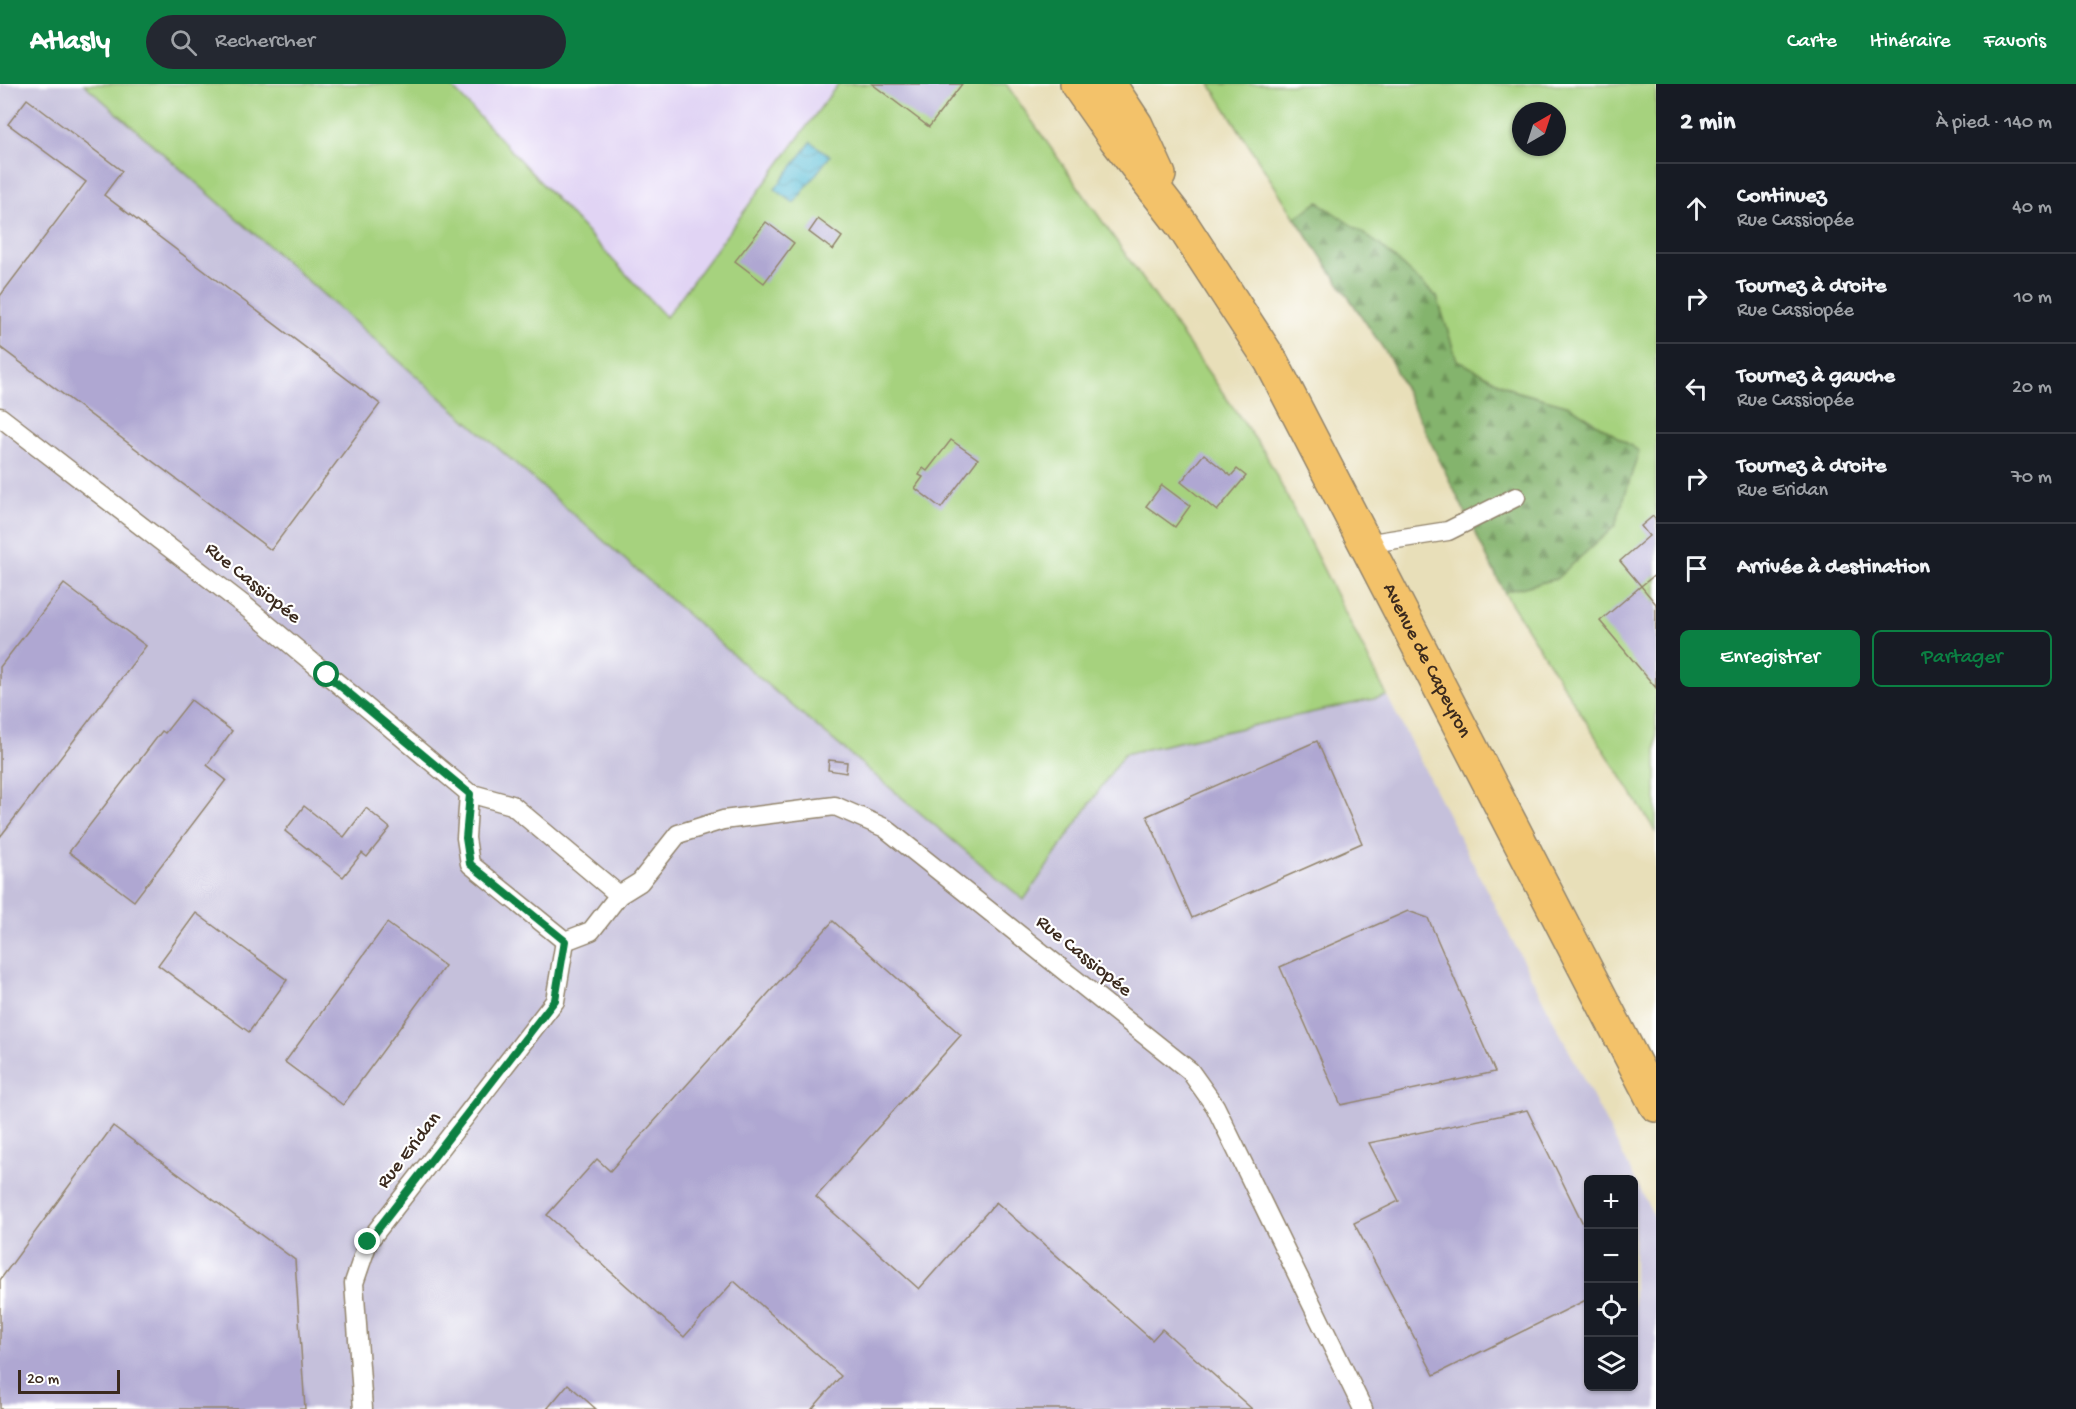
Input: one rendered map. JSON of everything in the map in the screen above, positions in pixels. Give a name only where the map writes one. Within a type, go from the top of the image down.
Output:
[{"type":"main road","name":"Avenue de Capeyron","points":[[1077,84],[1114,138],[1183,226],[1271,360],[1656,1105]]},
{"type":"main road","name":"Avenue de Capeyron","points":[[1109,84],[1136,125],[1183,226]]},
{"type":"lane","name":"Rue Cassiopée","points":[[0,417],[245,606],[470,794],[512,805],[619,895]]},
{"type":"lane","points":[[1365,544],[1448,531],[1516,497]]},
{"type":"lane","points":[[470,794],[466,838],[470,864],[565,941]]},
{"type":"lane","name":"Rue Cassiopée","points":[[565,941],[591,931],[619,895],[640,882],[678,834],[723,820],[835,807],[885,828],[1190,1071],[1215,1106],[1363,1409]]},
{"type":"lane","name":"Rue Eridan","points":[[363,1409],[354,1283],[368,1242],[555,1000],[565,941]]},
{"type":"shaded area","points":[[0,84],[84,84],[771,688],[1023,900],[1124,754],[1387,696],[1633,1175],[1584,1175],[1584,1391],[1638,1391],[1638,1185],[1656,1220],[1656,1409],[0,1409]]},
{"type":"shaded area","points":[[449,84],[838,84],[666,318]]},
{"type":"green space","points":[[84,84],[449,84],[666,317],[838,84],[1006,84],[1265,453],[1387,696],[1124,754],[1024,900],[771,688]]},
{"type":"green space","points":[[1210,84],[1656,84],[1656,832],[1504,592],[1556,579],[1570,406],[1515,391],[1456,360],[1437,297],[1319,202],[1295,218]]},
{"type":"green space","points":[[1318,202],[1380,245],[1437,297],[1457,360],[1515,391],[1570,406],[1639,451],[1615,526],[1556,579],[1504,592],[1389,357],[1295,218]]},
{"type":"water","points":[[811,142],[830,156],[794,203],[775,189]]},
{"type":"building","points":[[872,84],[962,84],[929,127]]},
{"type":"building","points":[[27,99],[122,171],[104,195],[380,404],[271,550],[0,347],[0,296],[86,182],[8,124]]},
{"type":"building","points":[[818,219],[842,237],[833,250],[809,232]]},
{"type":"building","points":[[766,222],[794,243],[764,283],[735,261]]},
{"type":"building","points":[[951,440],[978,459],[941,508],[915,488],[923,477],[919,475],[923,468],[927,471]]},
{"type":"building","points":[[1204,454],[1231,476],[1237,469],[1246,476],[1217,511],[1181,482]]},
{"type":"building","points":[[1162,485],[1190,506],[1175,527],[1146,506]]},
{"type":"building","points":[[1653,516],[1656,520],[1656,574],[1641,586],[1620,561],[1649,536],[1641,526]]},
{"type":"building","points":[[64,584],[146,646],[0,837],[0,667]]},
{"type":"building","points":[[1641,586],[1656,604],[1656,688],[1600,621]]},
{"type":"building","points":[[191,700],[232,731],[207,765],[226,780],[134,901],[69,852],[162,731],[165,733]]},
{"type":"building","points":[[1317,741],[1362,843],[1192,918],[1147,816]]},
{"type":"building","points":[[829,760],[847,762],[846,773],[828,770]]},
{"type":"building","points":[[304,806],[344,837],[366,808],[390,828],[367,857],[362,853],[343,877],[285,831]]},
{"type":"building","points":[[1408,911],[1428,918],[1495,1072],[1341,1105],[1280,967]]},
{"type":"building","points":[[196,913],[287,980],[249,1032],[158,965]]},
{"type":"building","points":[[833,921],[961,1035],[816,1197],[919,1289],[996,1202],[1152,1340],[1162,1329],[1252,1409],[812,1409],[841,1376],[734,1281],[684,1337],[547,1215],[597,1159],[610,1171]]},
{"type":"building","points":[[387,923],[445,966],[343,1105],[285,1062]]},
{"type":"building","points":[[1527,1110],[1584,1226],[1584,1301],[1434,1375],[1354,1223],[1399,1201],[1369,1143]]},
{"type":"building","points":[[113,1126],[295,1260],[305,1409],[0,1409],[0,1280]]},
{"type":"building","points":[[568,1384],[596,1409],[547,1409]]},
{"type":"route","points":[[327,675],[470,794],[466,838],[470,864],[565,941],[555,1000],[368,1242]]}]
